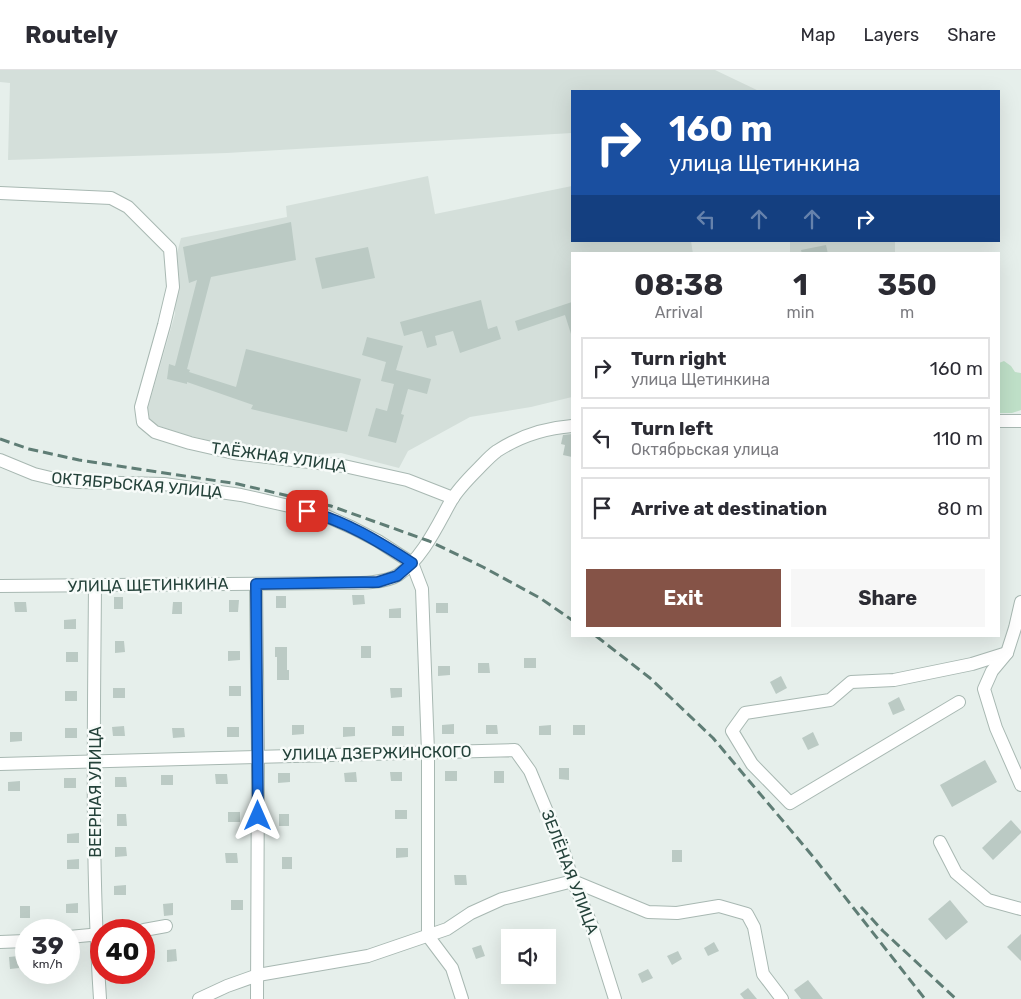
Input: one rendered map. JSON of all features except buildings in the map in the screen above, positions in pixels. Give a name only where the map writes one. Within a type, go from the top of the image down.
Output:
[{"type":"street","name":"ТАЁЖНАЯ УЛИЦА","points":[[0,193],[111,198],[128,207],[170,249],[173,287],[141,407],[143,422],[155,432],[234,454],[344,466],[407,480],[453,498]]},
{"type":"street","points":[[1000,421],[1021,421]]},
{"type":"street","name":"УЛИЦА ЩЕТИНКИНА","points":[[0,586],[378,582],[397,576],[412,563],[429,541],[453,498],[467,479],[496,452],[513,442],[533,434],[558,427],[571,426]]},
{"type":"street","name":"ОКТЯБРЬСКАЯ УЛИЦА","points":[[0,460],[34,474],[59,480],[164,484],[241,495],[290,506],[324,516],[353,528],[378,541],[412,563]]},
{"type":"street","points":[[412,563],[422,588],[428,752],[428,936],[452,968],[462,999]]},
{"type":"street","points":[[256,584],[258,756],[257,999]]},
{"type":"street","name":"ВЕЕРНАЯ УЛИЦА","points":[[95,585],[94,761],[98,919]]},
{"type":"street","points":[[1021,602],[1007,653],[992,671],[984,690],[996,728],[1021,785]]},
{"type":"street","points":[[959,702],[790,803],[752,764],[732,731],[746,713],[830,700],[851,682],[894,680],[972,664],[1007,653]]},
{"type":"street","name":"УЛИЦА ДЗЕРЖИНСКОГО","points":[[0,764],[514,750]]},
{"type":"street","name":"ЗЕЛЁНАЯ УЛИЦА","points":[[514,750],[530,771],[563,850],[592,926],[615,999]]},
{"type":"street","points":[[940,842],[956,874],[988,900],[1021,910]]},
{"type":"street","points":[[199,999],[258,975],[368,956],[447,929],[471,913],[502,899],[573,880],[648,912],[677,914],[719,906],[747,914],[754,927],[763,974],[782,999]]},
{"type":"street","points":[[155,928],[166,926]]},
{"type":"street","points":[[0,942],[15,941]]},
{"type":"street","name":"ВЕЕРНАЯ УЛИЦА","points":[[100,984],[100,999]]},
{"type":"shaded area","points":[[0,70],[715,70],[757,90],[571,90],[571,133],[227,153],[8,160],[10,83],[0,82]]},
{"type":"shaded area","points":[[428,176],[435,214],[571,186],[571,242],[691,242],[693,252],[571,252],[571,397],[531,407],[470,417],[408,451],[399,468],[341,453],[301,455],[228,445],[186,435],[150,423],[146,415],[175,314],[176,257],[181,238],[287,217],[286,206]]},
{"type":"shaded area","points":[[790,242],[895,242],[895,252],[790,252]]},
{"type":"green space","points":[[1004,361],[1015,372],[1021,373],[1021,410],[1012,413],[1000,413],[1000,363]]},
{"type":"railway","points":[[0,439],[29,449],[79,460],[238,484],[331,506],[429,541],[483,567],[540,598],[571,619]]},
{"type":"railway","points":[[597,637],[650,678],[713,738],[815,859],[925,999]]},
{"type":"railway","points":[[861,907],[883,931],[956,999]]},
{"type":"route","points":[[258,816],[256,584],[378,582],[397,576],[412,563],[378,541],[353,528],[307,511]]}]
